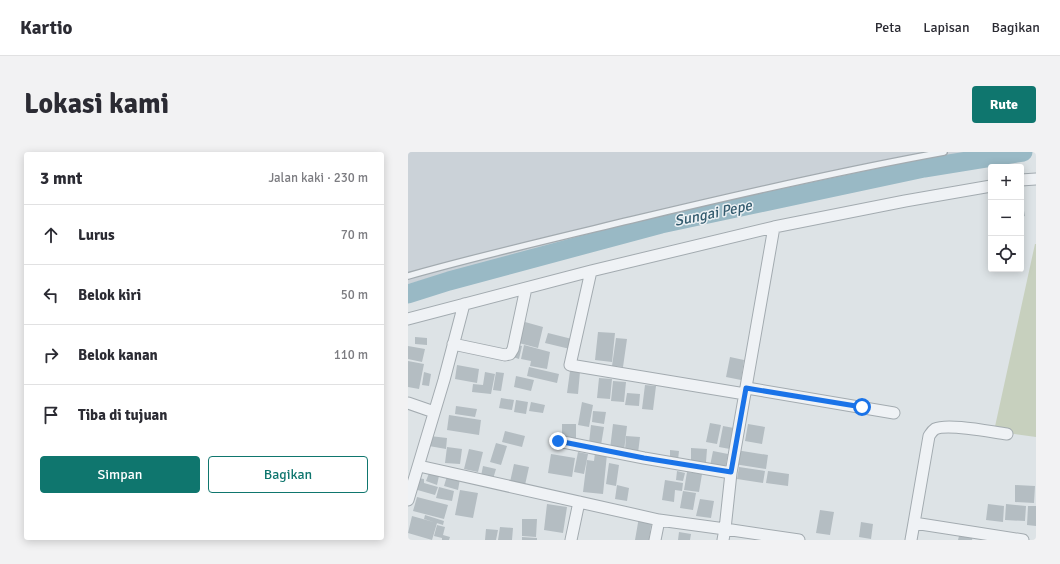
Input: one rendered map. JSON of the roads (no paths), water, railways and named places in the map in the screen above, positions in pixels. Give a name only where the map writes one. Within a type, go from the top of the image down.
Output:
[{"type":"street","points":[[1024,180],[1036,179]]},
{"type":"street","points":[[408,319],[591,271],[774,227],[905,201],[988,187]]},
{"type":"street","points":[[724,534],[731,472],[774,227]]},
{"type":"street","points":[[591,271],[570,365],[894,413]]},
{"type":"street","points":[[454,344],[505,355],[510,354],[526,288]]},
{"type":"street","points":[[409,496],[454,344],[464,304]]},
{"type":"street","points":[[408,403],[434,412]]},
{"type":"street","points":[[911,540],[929,436],[931,432],[943,427],[957,427],[1007,434]]},
{"type":"street","points":[[558,441],[652,460],[731,472]]},
{"type":"street","points":[[419,466],[724,534],[799,540]]},
{"type":"street","points":[[571,540],[579,502]]},
{"type":"street","points":[[655,540],[659,520]]},
{"type":"street","points":[[914,524],[1023,540]]},
{"type":"lane","points":[[408,276],[483,255],[744,193],[882,163],[944,152]]},
{"type":"waterway","name":"Sungai Pepe","points":[[408,294],[449,281],[661,224],[924,168],[1023,152]]}]
